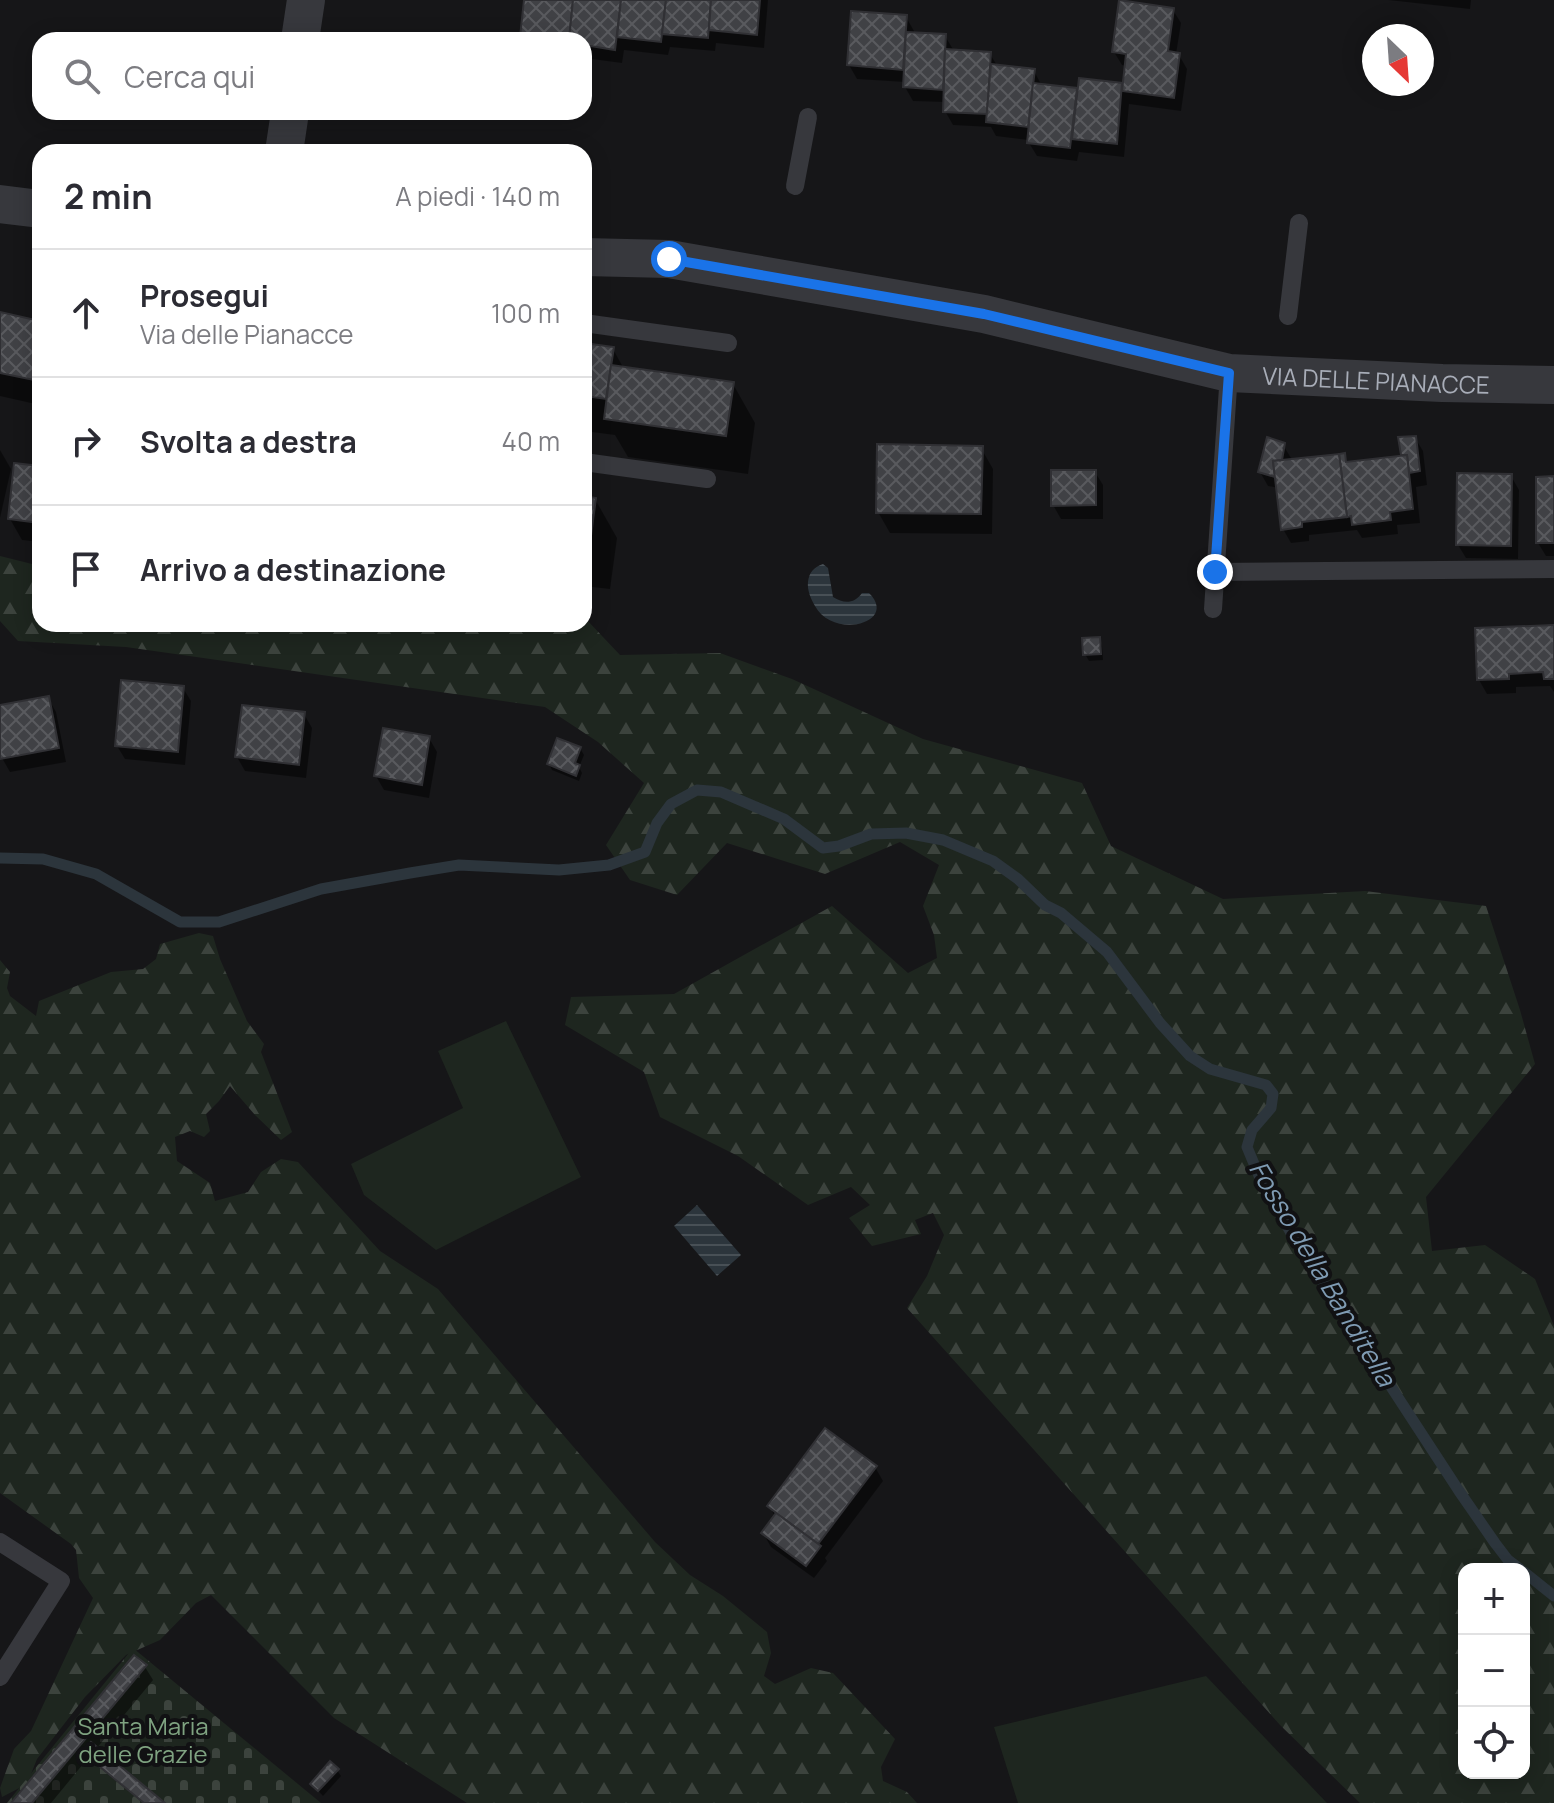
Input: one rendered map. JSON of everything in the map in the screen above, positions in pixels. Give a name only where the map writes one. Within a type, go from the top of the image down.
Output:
[{"type":"street","points":[[301,32],[306,0]]},
{"type":"street","points":[[285,144],[289,120]]},
{"type":"street","points":[[0,204],[32,208]]},
{"type":"street","name":"VIA DELLE PIANACCE","points":[[592,257],[669,259],[984,314],[1229,373],[1554,385]]},
{"type":"lane","points":[[795,186],[808,117]]},
{"type":"lane","points":[[1288,316],[1299,223]]},
{"type":"lane","points":[[592,324],[728,343]]},
{"type":"lane","points":[[1213,609],[1229,373]]},
{"type":"lane","points":[[592,463],[707,479]]},
{"type":"lane","points":[[1215,572],[1554,569]]},
{"type":"lane","points":[[0,1542],[61,1581],[0,1677]]},
{"type":"green space","points":[[0,556],[32,564],[32,632],[592,632],[592,625],[620,655],[720,653],[792,679],[923,739],[1082,783],[1111,846],[1223,899],[1365,891],[1486,906],[1535,1064],[1426,1197],[1432,1251],[1485,1245],[1535,1279],[1554,1326],[1554,1803],[1360,1803],[1280,1725],[907,1308],[927,1276],[944,1235],[933,1213],[915,1220],[921,1234],[872,1246],[849,1218],[870,1205],[851,1187],[808,1205],[738,1156],[660,1117],[644,1072],[565,1025],[571,997],[674,994],[832,906],[908,973],[937,958],[934,935],[923,906],[939,865],[900,842],[825,874],[727,843],[677,895],[630,880],[606,845],[644,783],[598,742],[545,707],[126,647],[18,641],[0,621]]},
{"type":"green space","points":[[199,933],[213,936],[247,1021],[264,1044],[261,1052],[292,1132],[281,1140],[230,1086],[206,1114],[210,1131],[204,1137],[190,1131],[175,1137],[177,1161],[210,1183],[215,1201],[248,1192],[261,1172],[281,1159],[298,1162],[380,1251],[438,1289],[655,1542],[690,1575],[723,1596],[767,1632],[771,1653],[764,1676],[775,1684],[811,1668],[833,1673],[895,1739],[881,1767],[883,1781],[907,1792],[917,1803],[467,1803],[334,1718],[211,1595],[196,1603],[160,1640],[126,1655],[85,1697],[37,1759],[27,1784],[2,1797],[0,1788],[14,1749],[31,1731],[93,1598],[79,1578],[76,1550],[71,1544],[0,1493],[0,960],[10,972],[7,988],[10,996],[36,1016],[39,1001],[111,972],[143,969],[156,959],[160,944]]},
{"type":"green space","points":[[506,1021],[581,1177],[436,1250],[364,1195],[351,1164],[463,1108],[438,1051]]},
{"type":"green space","name":"Santa Maria delle Grazie","points":[[133,1648],[321,1803],[7,1803]]},
{"type":"green space","points":[[1206,1676],[1327,1803],[1018,1803],[994,1727]]},
{"type":"shaded area","points":[[823,564],[828,568],[833,597],[849,602],[862,593],[869,593],[876,604],[876,612],[870,619],[848,625],[835,623],[824,616],[814,603],[808,585],[811,573]]},
{"type":"shaded area","points":[[697,1205],[741,1255],[717,1276],[674,1226]]},
{"type":"building","points":[[524,0],[573,0],[570,32],[521,32]]},
{"type":"building","points":[[573,0],[621,0],[615,50],[592,46],[592,32],[570,32]]},
{"type":"building","points":[[621,0],[666,0],[661,42],[617,37]]},
{"type":"building","points":[[666,0],[711,0],[708,38],[662,34]]},
{"type":"building","points":[[711,0],[760,0],[757,35],[709,30]]},
{"type":"building","points":[[1119,0],[1174,8],[1168,51],[1180,53],[1174,98],[1122,91],[1126,54],[1112,52]]},
{"type":"building","points":[[851,11],[907,15],[903,70],[847,65]]},
{"type":"building","points":[[906,32],[946,34],[943,90],[903,87]]},
{"type":"building","points":[[945,49],[991,52],[987,114],[943,112]]},
{"type":"building","points":[[991,64],[1035,69],[1028,127],[986,122]]},
{"type":"building","points":[[1079,78],[1122,83],[1117,144],[1072,139]]},
{"type":"building","points":[[1033,83],[1077,88],[1070,148],[1027,143]]},
{"type":"building","points":[[0,312],[32,319],[32,380],[0,373]]},
{"type":"building","points":[[592,344],[614,347],[606,399],[592,397]]},
{"type":"building","points":[[611,365],[734,382],[726,436],[604,419]]},
{"type":"building","points":[[1416,436],[1420,471],[1409,473],[1407,455],[1401,455],[1398,437]]},
{"type":"building","points":[[1267,437],[1285,443],[1282,460],[1273,461],[1275,477],[1258,472]]},
{"type":"building","points":[[877,444],[983,446],[981,514],[876,513]]},
{"type":"building","points":[[1345,453],[1346,462],[1407,455],[1413,509],[1390,512],[1391,520],[1352,525],[1351,516],[1347,517],[1339,454]]},
{"type":"building","points":[[1339,454],[1347,517],[1302,522],[1302,527],[1281,530],[1273,461]]},
{"type":"building","points":[[14,463],[32,465],[32,522],[8,519]]},
{"type":"building","points":[[1051,470],[1096,470],[1096,505],[1051,506]]},
{"type":"building","points":[[1457,473],[1512,474],[1511,546],[1456,545]]},
{"type":"building","points":[[1554,476],[1554,543],[1536,543],[1536,477]]},
{"type":"building","points":[[592,497],[596,498],[592,528]]},
{"type":"building","points":[[1554,625],[1554,679],[1544,679],[1543,672],[1509,674],[1509,679],[1477,680],[1475,628]]},
{"type":"building","points":[[1100,637],[1101,654],[1083,655],[1082,638]]},
{"type":"building","points":[[121,680],[184,686],[178,752],[115,746]]},
{"type":"building","points":[[49,696],[59,748],[0,759],[0,705]]},
{"type":"building","points":[[242,705],[305,712],[299,765],[235,757]]},
{"type":"building","points":[[383,728],[430,736],[422,785],[374,776]]},
{"type":"building","points":[[557,738],[581,747],[575,763],[580,765],[576,776],[547,764]]},
{"type":"building","points":[[825,1428],[877,1466],[818,1544],[767,1506]]},
{"type":"building","points":[[776,1513],[821,1546],[806,1566],[761,1533]]},
{"type":"building","points":[[134,1655],[147,1665],[32,1803],[11,1803]]},
{"type":"building","points":[[91,1742],[165,1803],[144,1803],[82,1752]]},
{"type":"building","points":[[330,1761],[339,1769],[318,1791],[310,1784]]},
{"type":"waterway","name":"Fosso della Banditella","points":[[0,858],[43,859],[96,874],[180,922],[219,922],[321,889],[459,865],[559,870],[609,865],[645,852],[657,823],[671,804],[697,790],[721,792],[784,819],[823,848],[839,846],[871,834],[906,833],[943,840],[993,861],[1107,952],[1160,1023],[1190,1056],[1210,1069],[1266,1085],[1273,1094],[1271,1108],[1252,1130],[1247,1147],[1262,1183],[1294,1238],[1459,1491],[1512,1563]]},
{"type":"waterway","name":"Fosso della Banditella","points":[[1530,1577],[1554,1596]]},
{"type":"route","points":[[669,259],[984,314],[1229,373],[1215,572]]}]
